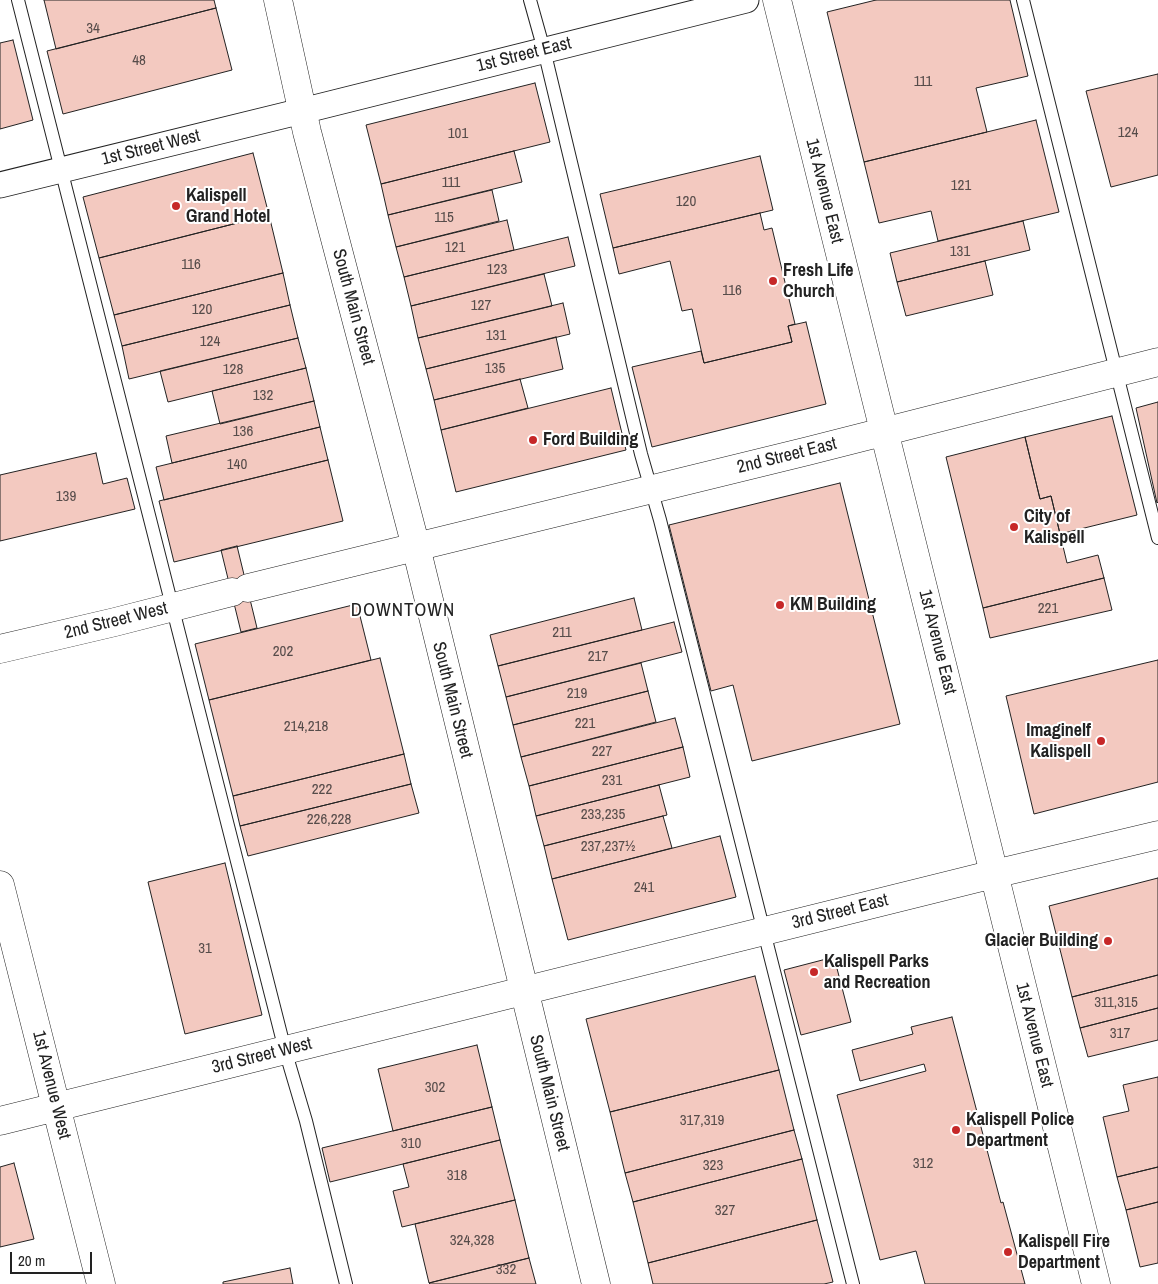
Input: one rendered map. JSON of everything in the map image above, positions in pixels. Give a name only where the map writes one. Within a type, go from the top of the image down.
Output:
[{"type":"street","name":"South Main Street","points":[[278,0],[302,111],[416,546],[596,1284]]},
{"type":"street","name":"1st Street East","points":[[302,111],[746,0]]},
{"type":"street","name":"1st Avenue East","points":[[777,0],[1096,1284]]},
{"type":"street","name":"1st Street West","points":[[0,185],[302,111]]},
{"type":"street","name":"2nd Street East","points":[[416,546],[808,451],[1158,362]]},
{"type":"street","name":"2nd Street West","points":[[0,649],[416,546]]},
{"type":"street","name":"3rd Street East","points":[[523,990],[1158,835]]},
{"type":"street","name":"1st Avenue West","points":[[0,885],[101,1284]]},
{"type":"street","name":"3rd Street West","points":[[0,1121],[523,990]]},
{"type":"lane","points":[[18,0],[285,1050],[306,1121],[346,1284]]},
{"type":"lane","points":[[530,0],[544,50],[638,444],[765,931],[853,1284]]},
{"type":"lane","points":[[1023,0],[1158,538]]},
{"type":"building","points":[[44,0],[214,0],[216,8],[56,49]]},
{"type":"building","points":[[876,0],[1010,0],[1028,76],[976,88],[987,132],[864,162],[827,12]]},
{"type":"building","points":[[216,8],[232,70],[63,114],[47,51]]},
{"type":"building","points":[[13,40],[33,120],[0,129],[0,43]]},
{"type":"building","points":[[1158,74],[1158,175],[1111,187],[1086,91]]},
{"type":"building","points":[[535,83],[550,142],[381,184],[366,125]]},
{"type":"building","points":[[1036,120],[1059,212],[938,241],[931,211],[879,223],[864,162]]},
{"type":"building","points":[[514,151],[522,182],[388,215],[381,184]]},
{"type":"building","name":"Kalispell Grand Hotel","points":[[253,153],[269,215],[99,258],[83,197]]},
{"type":"building","points":[[760,156],[773,210],[613,248],[600,194]]},
{"type":"building","points":[[492,190],[499,221],[396,247],[388,215]]},
{"type":"building","points":[[760,213],[764,230],[772,228],[795,324],[788,326],[792,342],[704,363],[692,309],[682,311],[670,261],[619,274],[613,248]]},
{"type":"building","points":[[269,215],[283,273],[114,315],[99,258]]},
{"type":"building","points":[[507,220],[514,250],[404,277],[396,247]]},
{"type":"building","points":[[1023,221],[1030,250],[897,282],[890,253]]},
{"type":"building","points":[[568,237],[575,266],[411,306],[404,277]]},
{"type":"building","points":[[985,261],[993,295],[906,316],[897,282]]},
{"type":"building","points":[[283,273],[290,305],[122,346],[114,315]]},
{"type":"building","points":[[544,274],[552,306],[418,338],[411,306]]},
{"type":"building","points":[[563,303],[570,334],[426,369],[418,338]]},
{"type":"building","points":[[290,305],[298,338],[129,379],[122,346]]},
{"type":"building","points":[[806,322],[826,404],[652,447],[632,367],[701,351],[704,363],[792,342],[788,326]]},
{"type":"building","points":[[556,337],[563,369],[434,400],[426,369]]},
{"type":"building","points":[[298,338],[306,368],[168,402],[160,371]]},
{"type":"building","points":[[306,368],[314,401],[220,424],[212,391]]},
{"type":"building","points":[[520,379],[528,408],[441,430],[434,400]]},
{"type":"building","name":"Ford Building","points":[[611,388],[626,450],[456,492],[441,430]]},
{"type":"building","points":[[314,401],[320,427],[172,463],[166,436]]},
{"type":"building","points":[[1158,402],[1158,502],[1157,503],[1136,408]]},
{"type":"building","points":[[1112,416],[1137,515],[1060,534],[1051,496],[1040,499],[1025,437]]},
{"type":"building","points":[[320,427],[328,460],[164,500],[156,467]]},
{"type":"building","points":[[1025,437],[1040,499],[1051,496],[1067,563],[1098,555],[1104,578],[983,608],[946,457]]},
{"type":"building","points":[[96,453],[103,484],[127,478],[135,509],[0,541],[0,475]]},
{"type":"building","points":[[328,460],[343,521],[174,562],[159,501]]},
{"type":"building","name":"KM Building","points":[[840,483],[900,724],[752,761],[733,685],[711,691],[669,525]]},
{"type":"building","points":[[237,546],[257,628],[241,632],[221,550]]},
{"type":"building","points":[[1104,578],[1112,610],[990,638],[983,608]]},
{"type":"building","points":[[634,598],[642,630],[498,666],[490,635]]},
{"type":"building","points":[[357,604],[371,660],[209,700],[195,644]]},
{"type":"building","points":[[674,622],[682,652],[506,697],[498,666]]},
{"type":"building","points":[[380,658],[404,754],[233,796],[209,700]]},
{"type":"building","points":[[1158,660],[1158,782],[1034,814],[1006,696]]},
{"type":"building","points":[[641,663],[648,691],[513,725],[506,697]]},
{"type":"building","points":[[648,691],[656,722],[521,757],[513,725]]},
{"type":"building","points":[[675,718],[683,747],[529,786],[521,757]]},
{"type":"building","points":[[683,747],[690,777],[536,816],[529,786]]},
{"type":"building","points":[[404,754],[411,784],[240,826],[233,796]]},
{"type":"building","points":[[411,784],[419,813],[248,856],[240,826]]},
{"type":"building","points":[[659,785],[667,815],[544,846],[536,816]]},
{"type":"building","points":[[663,816],[672,848],[552,879],[544,846]]},
{"type":"building","points":[[720,836],[736,897],[568,940],[552,879]]},
{"type":"building","points":[[225,863],[262,1015],[185,1034],[148,882]]},
{"type":"building","name":"Glacier Building","points":[[1158,878],[1158,975],[1072,997],[1049,906]]},
{"type":"building","points":[[834,957],[851,1022],[801,1035],[784,970]]},
{"type":"building","points":[[1158,975],[1158,1008],[1080,1028],[1072,997]]},
{"type":"building","points":[[755,976],[779,1070],[610,1112],[586,1019]]},
{"type":"building","points":[[1158,1008],[1158,1040],[1088,1057],[1080,1028]]},
{"type":"building","points":[[952,1017],[1001,1203],[1003,1202],[1025,1284],[925,1284],[916,1251],[880,1260],[837,1095],[926,1071],[924,1064],[860,1081],[852,1050],[913,1034],[911,1027]]},
{"type":"building","points":[[477,1045],[492,1107],[393,1131],[378,1069]]},
{"type":"building","points":[[779,1070],[794,1130],[625,1173],[610,1112]]},
{"type":"building","points":[[1158,1077],[1158,1167],[1117,1177],[1103,1117],[1129,1111],[1123,1085]]},
{"type":"building","points":[[492,1107],[500,1140],[330,1182],[322,1148]]},
{"type":"building","points":[[794,1130],[802,1159],[633,1202],[625,1173]]},
{"type":"building","points":[[500,1140],[515,1200],[402,1227],[393,1191],[409,1187],[403,1164]]},
{"type":"building","points":[[802,1159],[817,1220],[648,1263],[633,1202]]},
{"type":"building","points":[[14,1163],[34,1239],[0,1247],[0,1167]]},
{"type":"building","points":[[1158,1167],[1158,1202],[1126,1210],[1117,1177]]},
{"type":"building","points":[[515,1200],[529,1258],[429,1283],[415,1224]]},
{"type":"building","points":[[1158,1202],[1158,1263],[1140,1267],[1126,1210]]},
{"type":"building","points":[[817,1220],[833,1282],[824,1284],[653,1284],[648,1263]]},
{"type":"building","points":[[529,1258],[536,1284],[429,1283]]},
{"type":"building","points":[[290,1268],[293,1284],[223,1284],[223,1282]]},
{"type":"place","name":"Kalispell Grand Hotel","points":[[176,206]]},
{"type":"place","name":"Fresh Life Church","points":[[773,281]]},
{"type":"place","name":"Ford Building","points":[[533,440]]},
{"type":"place","name":"City of Kalispell","points":[[1014,527]]},
{"type":"place","name":"KM Building","points":[[780,605]]},
{"type":"place","name":"ImagineIf Kalispell","points":[[1101,741]]},
{"type":"place","name":"Glacier Building","points":[[1108,941]]},
{"type":"place","name":"Kalispell Parks and Recreation","points":[[814,972]]},
{"type":"place","name":"Kalispell Police Department","points":[[956,1130]]},
{"type":"place","name":"Kalispell Fire Department","points":[[1008,1252]]},
{"type":"district","name":"DOWNTOWN","points":[[403,611]]}]
